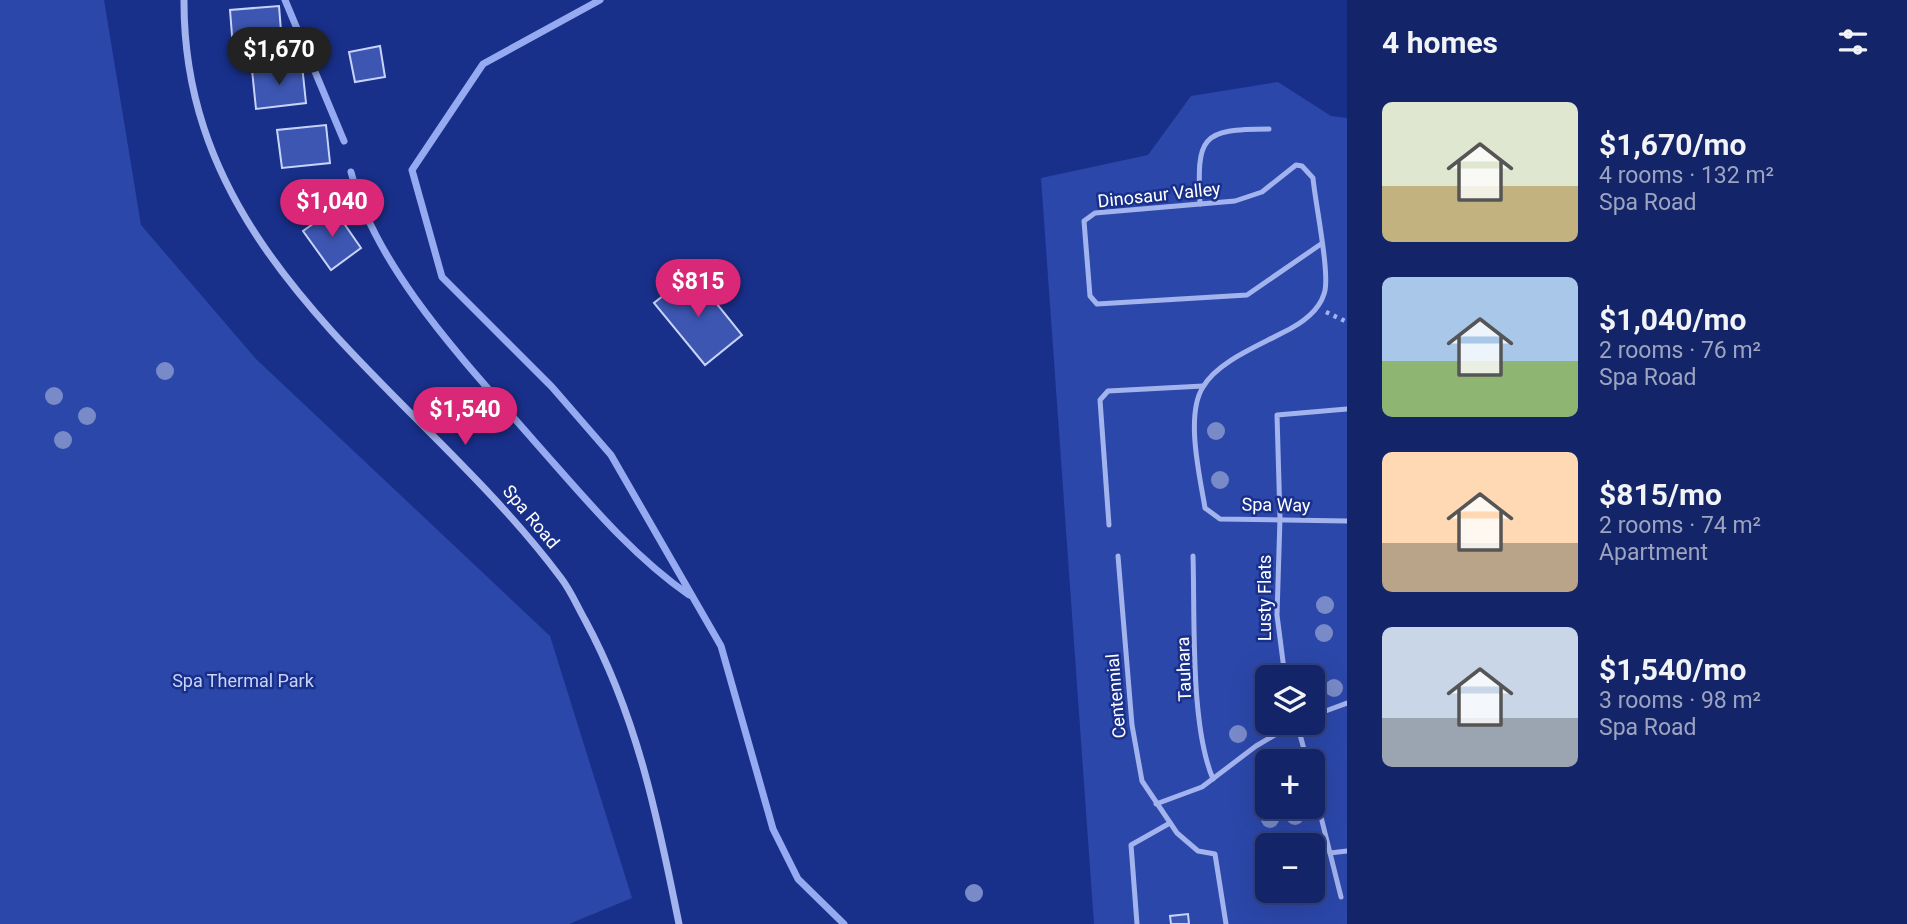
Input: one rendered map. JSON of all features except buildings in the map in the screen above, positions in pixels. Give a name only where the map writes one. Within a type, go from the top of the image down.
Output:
[{"type":"street","name":"Spa Road","points":[[184,0],[192,85],[218,169],[248,226],[315,313],[481,482],[563,580],[606,658],[651,787],[679,924]]},
{"type":"lane","points":[[1200,204],[1200,150],[1207,140],[1215,134],[1269,129]]},
{"type":"lane","name":"Dinosaur Valley","points":[[1316,308],[1325,292],[1327,276],[1312,178],[1303,166],[1296,165],[1262,192],[1235,201],[1095,213],[1084,221],[1090,296],[1097,304],[1247,295],[1321,244]]},
{"type":"lane","points":[[1109,525],[1100,400],[1108,391],[1203,386],[1221,369],[1298,325],[1316,308]]},
{"type":"lane","name":"Spa Way","points":[[1203,386],[1197,402],[1195,447],[1205,508],[1220,519],[1347,521]]},
{"type":"lane","name":"Lusty Flats","points":[[1283,665],[1277,615],[1280,518],[1277,415],[1347,409]]},
{"type":"lane","name":"Centennial","points":[[1118,556],[1135,754],[1142,780],[1156,804],[1187,844],[1198,851],[1215,854],[1226,924]]},
{"type":"lane","name":"Tauhara","points":[[1193,556],[1200,728],[1207,764],[1213,779]]},
{"type":"lane","points":[[1325,711],[1347,703]]},
{"type":"lane","points":[[1156,804],[1189,793],[1275,735]]},
{"type":"lane","points":[[1322,819],[1341,897]]},
{"type":"lane","points":[[1137,924],[1131,845],[1170,823]]},
{"type":"lane","points":[[1331,853],[1347,851]]},
{"type":"path","points":[[1316,308],[1347,322]]},
{"type":"green space","name":"Spa Thermal Park","points":[[0,0],[104,0],[141,225],[256,359],[550,636],[632,898],[569,924],[0,924]]},
{"type":"green space","points":[[1278,82],[1331,116],[1347,118],[1347,924],[1094,924],[1041,178],[1148,155],[1191,96]]},
{"type":"waterway","points":[[285,0],[344,141]]},
{"type":"waterway","points":[[600,0],[483,64],[412,170],[442,277],[552,387],[611,455],[721,646],[773,829],[798,879],[844,924]]},
{"type":"waterway","points":[[351,172],[363,209],[381,245],[403,280],[454,349],[627,543],[689,595]]}]
